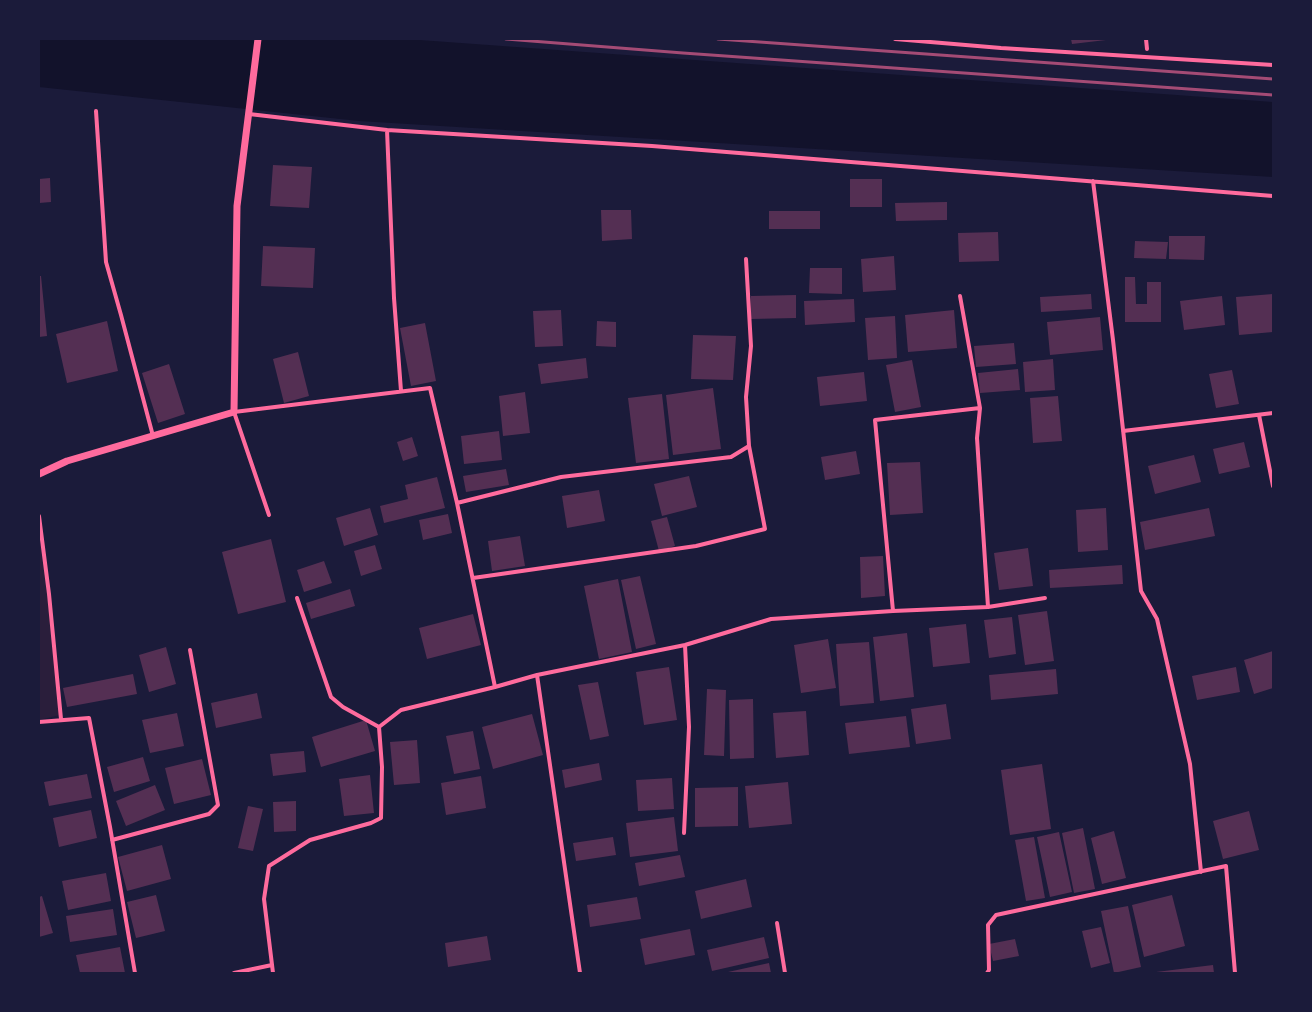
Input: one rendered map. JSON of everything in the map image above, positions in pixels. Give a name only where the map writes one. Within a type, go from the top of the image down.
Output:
[{"type":"street","points":[[258,39],[237,206],[234,412],[269,515]]},
{"type":"street","points":[[895,39],[1001,48],[1273,65]]},
{"type":"street","points":[[1146,39],[1147,49]]},
{"type":"street","points":[[96,111],[106,262],[122,315],[153,436]]},
{"type":"street","points":[[249,114],[387,130],[652,146],[1273,196]]},
{"type":"street","points":[[387,130],[394,298],[401,392]]},
{"type":"street","points":[[1093,181],[1113,340],[1141,590],[1157,619],[1190,764],[1201,872]]},
{"type":"street","points":[[473,578],[696,546],[765,528],[749,446],[746,397],[751,346],[746,260]]},
{"type":"street","points":[[960,296],[980,408],[977,438],[988,607]]},
{"type":"street","points":[[39,474],[67,461],[234,412],[430,388],[457,503],[495,687]]},
{"type":"street","points":[[893,611],[875,420],[980,408]]},
{"type":"street","points":[[1123,431],[1273,413]]},
{"type":"street","points":[[1259,415],[1273,486]]},
{"type":"street","points":[[457,503],[561,477],[731,457],[749,446]]},
{"type":"street","points":[[39,516],[49,594],[61,719]]},
{"type":"street","points":[[297,598],[331,697],[343,707],[379,727]]},
{"type":"street","points":[[379,727],[401,710],[537,675],[685,645],[771,619],[893,611],[988,607],[1045,598]]},
{"type":"street","points":[[684,833],[689,727],[685,645]]},
{"type":"street","points":[[112,840],[209,814],[218,806],[190,650]]},
{"type":"street","points":[[537,675],[580,973]]},
{"type":"street","points":[[39,722],[61,719],[89,718],[135,973]]},
{"type":"street","points":[[274,973],[264,899],[269,866],[310,840],[371,823],[381,818],[382,767],[379,727]]},
{"type":"street","points":[[987,973],[988,925],[996,915],[1226,866],[1235,973]]},
{"type":"street","points":[[777,923],[785,973]]},
{"type":"street","points":[[234,973],[272,966]]},
{"type":"shaded area","points":[[39,39],[406,39],[1273,102],[1273,177],[359,121],[39,87]]},
{"type":"shaded area","points":[[42,544],[60,715],[39,720],[39,545]]},
{"type":"building","points":[[1071,39],[1106,39],[1106,40],[1072,44]]},
{"type":"building","points":[[273,165],[312,167],[309,208],[270,206]]},
{"type":"building","points":[[50,178],[51,202],[39,203],[39,179]]},
{"type":"building","points":[[850,179],[882,179],[882,207],[850,207]]},
{"type":"building","points":[[947,202],[947,220],[896,221],[895,203]]},
{"type":"building","points":[[601,210],[631,210],[632,239],[602,241]]},
{"type":"building","points":[[769,211],[820,211],[820,229],[769,229]]},
{"type":"building","points":[[998,232],[999,261],[959,262],[958,233]]},
{"type":"building","points":[[1169,236],[1205,236],[1204,260],[1169,259]]},
{"type":"building","points":[[1135,241],[1168,242],[1166,259],[1134,258]]},
{"type":"building","points":[[263,246],[315,248],[313,288],[261,286]]},
{"type":"building","points":[[894,256],[896,290],[863,292],[861,259]]},
{"type":"building","points":[[810,268],[842,268],[842,294],[809,293]]},
{"type":"building","points":[[39,276],[41,276],[47,336],[39,337]]},
{"type":"building","points":[[1125,277],[1135,277],[1136,304],[1147,304],[1147,282],[1161,282],[1161,322],[1125,322]]},
{"type":"building","points":[[1091,294],[1092,309],[1041,312],[1040,297]]},
{"type":"building","points":[[1273,294],[1273,332],[1239,335],[1236,297]]},
{"type":"building","points":[[796,295],[796,318],[751,319],[751,296]]},
{"type":"building","points":[[1222,296],[1225,325],[1184,330],[1180,301]]},
{"type":"building","points":[[854,299],[855,322],[805,325],[804,301]]},
{"type":"building","points":[[561,310],[563,346],[535,347],[533,311]]},
{"type":"building","points":[[954,310],[957,348],[908,352],[905,315]]},
{"type":"building","points":[[895,316],[897,358],[868,360],[865,318]]},
{"type":"building","points":[[1100,317],[1103,350],[1050,355],[1047,322]]},
{"type":"building","points":[[107,321],[118,371],[67,383],[56,334]]},
{"type":"building","points":[[597,321],[616,322],[616,347],[596,346]]},
{"type":"building","points":[[425,323],[436,381],[411,386],[400,328]]},
{"type":"building","points":[[693,335],[736,336],[733,380],[691,379]]},
{"type":"building","points":[[1014,343],[1016,364],[976,367],[974,346]]},
{"type":"building","points":[[298,352],[309,396],[284,403],[273,359]]},
{"type":"building","points":[[586,358],[588,378],[541,384],[538,364]]},
{"type":"building","points":[[1053,359],[1055,390],[1025,392],[1023,362]]},
{"type":"building","points":[[912,360],[921,407],[895,412],[886,365]]},
{"type":"building","points":[[169,364],[185,414],[158,423],[142,373]]},
{"type":"building","points":[[1018,369],[1020,390],[980,393],[978,373]]},
{"type":"building","points":[[1232,370],[1239,404],[1216,408],[1209,374]]},
{"type":"building","points":[[864,372],[867,401],[820,406],[817,377]]},
{"type":"building","points":[[713,388],[721,449],[673,455],[666,395]]},
{"type":"building","points":[[525,392],[530,433],[503,436],[499,396]]},
{"type":"building","points":[[662,394],[669,459],[636,463],[628,398]]},
{"type":"building","points":[[1058,396],[1062,441],[1033,443],[1030,398]]},
{"type":"building","points":[[499,431],[502,460],[464,464],[461,436]]},
{"type":"building","points":[[412,437],[418,456],[403,461],[397,442]]},
{"type":"building","points":[[1244,442],[1250,467],[1219,474],[1213,449]]},
{"type":"building","points":[[856,451],[860,474],[825,480],[821,457]]},
{"type":"building","points":[[1194,455],[1201,482],[1155,494],[1148,466]]},
{"type":"building","points":[[920,462],[923,513],[890,515],[887,463]]},
{"type":"building","points":[[506,469],[509,485],[466,492],[463,476]]},
{"type":"building","points":[[689,476],[697,507],[662,516],[654,484]]},
{"type":"building","points":[[437,477],[445,508],[384,523],[380,506],[408,499],[405,485]]},
{"type":"building","points":[[599,490],[605,521],[567,528],[562,496]]},
{"type":"building","points":[[370,508],[378,535],[344,546],[336,518]]},
{"type":"building","points":[[1106,508],[1108,550],[1078,552],[1076,510]]},
{"type":"building","points":[[1209,508],[1215,536],[1145,550],[1140,522]]},
{"type":"building","points":[[448,514],[452,533],[423,540],[419,520]]},
{"type":"building","points":[[667,517],[675,546],[659,551],[651,521]]},
{"type":"building","points":[[520,536],[525,566],[492,571],[488,541]]},
{"type":"building","points":[[271,539],[286,602],[238,614],[222,552]]},
{"type":"building","points":[[375,545],[382,569],[361,576],[354,551]]},
{"type":"building","points":[[1028,548],[1033,586],[999,590],[994,553]]},
{"type":"building","points":[[883,556],[885,596],[861,598],[860,557]]},
{"type":"building","points":[[324,561],[332,583],[304,592],[297,570]]},
{"type":"building","points":[[1122,565],[1123,584],[1050,588],[1049,570]]},
{"type":"building","points":[[640,576],[656,644],[636,649],[621,580]]},
{"type":"building","points":[[618,579],[632,652],[599,659],[584,586]]},
{"type":"building","points":[[350,589],[355,606],[311,619],[306,603]]},
{"type":"building","points":[[1047,611],[1054,661],[1025,665],[1018,615]]},
{"type":"building","points":[[473,614],[481,645],[427,659],[419,628]]},
{"type":"building","points":[[1012,617],[1016,654],[989,658],[984,620]]},
{"type":"building","points":[[966,624],[970,663],[933,667],[929,628]]},
{"type":"building","points":[[907,633],[914,697],[880,701],[873,637]]},
{"type":"building","points":[[828,639],[836,688],[801,693],[794,645]]},
{"type":"building","points":[[869,642],[874,703],[840,706],[836,644]]},
{"type":"building","points":[[166,647],[176,684],[149,692],[139,655]]},
{"type":"building","points":[[1273,651],[1273,688],[1254,694],[1244,660]]},
{"type":"building","points":[[669,667],[677,720],[644,725],[636,672]]},
{"type":"building","points":[[1236,667],[1240,692],[1197,700],[1192,676]]},
{"type":"building","points":[[1056,669],[1058,694],[991,700],[989,675]]},
{"type":"building","points":[[133,674],[137,694],[67,707],[63,688]]},
{"type":"building","points":[[598,682],[609,736],[590,740],[578,685]]},
{"type":"building","points":[[707,689],[726,690],[724,756],[704,755]]},
{"type":"building","points":[[257,693],[262,718],[216,728],[211,703]]},
{"type":"building","points":[[753,699],[754,758],[730,759],[729,700]]},
{"type":"building","points":[[946,704],[951,739],[916,744],[911,709]]},
{"type":"building","points":[[806,711],[809,755],[776,758],[773,713]]},
{"type":"building","points":[[177,713],[184,746],[150,753],[142,720]]},
{"type":"building","points":[[532,714],[543,755],[493,769],[482,727]]},
{"type":"building","points":[[906,716],[910,747],[849,754],[845,723]]},
{"type":"building","points":[[366,720],[375,751],[321,767],[312,737]]},
{"type":"building","points":[[473,731],[480,769],[454,774],[446,736]]},
{"type":"building","points":[[417,740],[420,783],[394,785],[390,742]]},
{"type":"building","points":[[304,751],[306,772],[273,776],[270,754]]},
{"type":"building","points":[[143,757],[150,781],[114,792],[107,767]]},
{"type":"building","points":[[202,759],[211,795],[174,804],[165,768]]},
{"type":"building","points":[[599,763],[602,780],[565,788],[562,770]]},
{"type":"building","points":[[1042,764],[1051,829],[1010,835],[1001,770]]},
{"type":"building","points":[[87,774],[92,798],[49,806],[44,782]]},
{"type":"building","points":[[370,775],[374,813],[344,816],[339,779]]},
{"type":"building","points":[[481,776],[486,808],[446,815],[441,783]]},
{"type":"building","points":[[672,778],[674,809],[638,811],[636,780]]},
{"type":"building","points":[[788,782],[792,824],[749,828],[745,786]]},
{"type":"building","points":[[155,785],[165,810],[126,826],[116,801]]},
{"type":"building","points":[[738,787],[738,826],[695,827],[695,788]]},
{"type":"building","points":[[296,801],[296,831],[274,832],[273,802]]},
{"type":"building","points":[[248,806],[263,809],[253,851],[238,848]]},
{"type":"building","points":[[91,810],[97,838],[59,847],[53,818]]},
{"type":"building","points":[[1249,811],[1259,850],[1223,859],[1213,821]]},
{"type":"building","points":[[674,817],[678,851],[630,857],[626,823]]},
{"type":"building","points":[[1083,828],[1095,889],[1074,893],[1062,833]]},
{"type":"building","points":[[1114,831],[1126,878],[1102,884],[1091,838]]},
{"type":"building","points":[[1059,832],[1072,892],[1050,897],[1037,837]]},
{"type":"building","points":[[613,837],[616,855],[576,861],[573,843]]},
{"type":"building","points":[[1034,837],[1045,898],[1026,901],[1015,840]]},
{"type":"building","points":[[162,845],[171,879],[127,891],[118,857]]},
{"type":"building","points":[[680,855],[685,877],[639,886],[635,863]]},
{"type":"building","points":[[106,873],[111,901],[68,910],[62,881]]},
{"type":"building","points":[[746,879],[752,907],[701,919],[695,891]]},
{"type":"building","points":[[156,895],[165,931],[136,938],[127,902]]},
{"type":"building","points":[[1172,895],[1185,946],[1144,957],[1132,905]]},
{"type":"building","points":[[42,896],[53,933],[39,937],[39,897]]},
{"type":"building","points":[[637,897],[641,919],[590,927],[587,905]]},
{"type":"building","points":[[1128,906],[1141,967],[1114,973],[1101,911]]},
{"type":"building","points":[[113,909],[117,935],[70,942],[66,916]]},
{"type":"building","points":[[1101,927],[1110,963],[1091,968],[1082,931]]},
{"type":"building","points":[[690,929],[695,955],[645,965],[640,939]]},
{"type":"building","points":[[487,936],[491,960],[448,967],[445,943]]},
{"type":"building","points":[[764,937],[769,958],[712,971],[707,950]]},
{"type":"building","points":[[1015,939],[1019,956],[993,961],[989,944]]},
{"type":"building","points":[[120,947],[125,973],[80,973],[76,955]]},
{"type":"building","points":[[769,963],[771,973],[728,973],[728,972]]},
{"type":"building","points":[[1213,965],[1214,973],[1156,973],[1156,972]]},
{"type":"railway","points":[[506,39],[1273,95]]},
{"type":"railway","points":[[718,39],[1273,79]]}]
